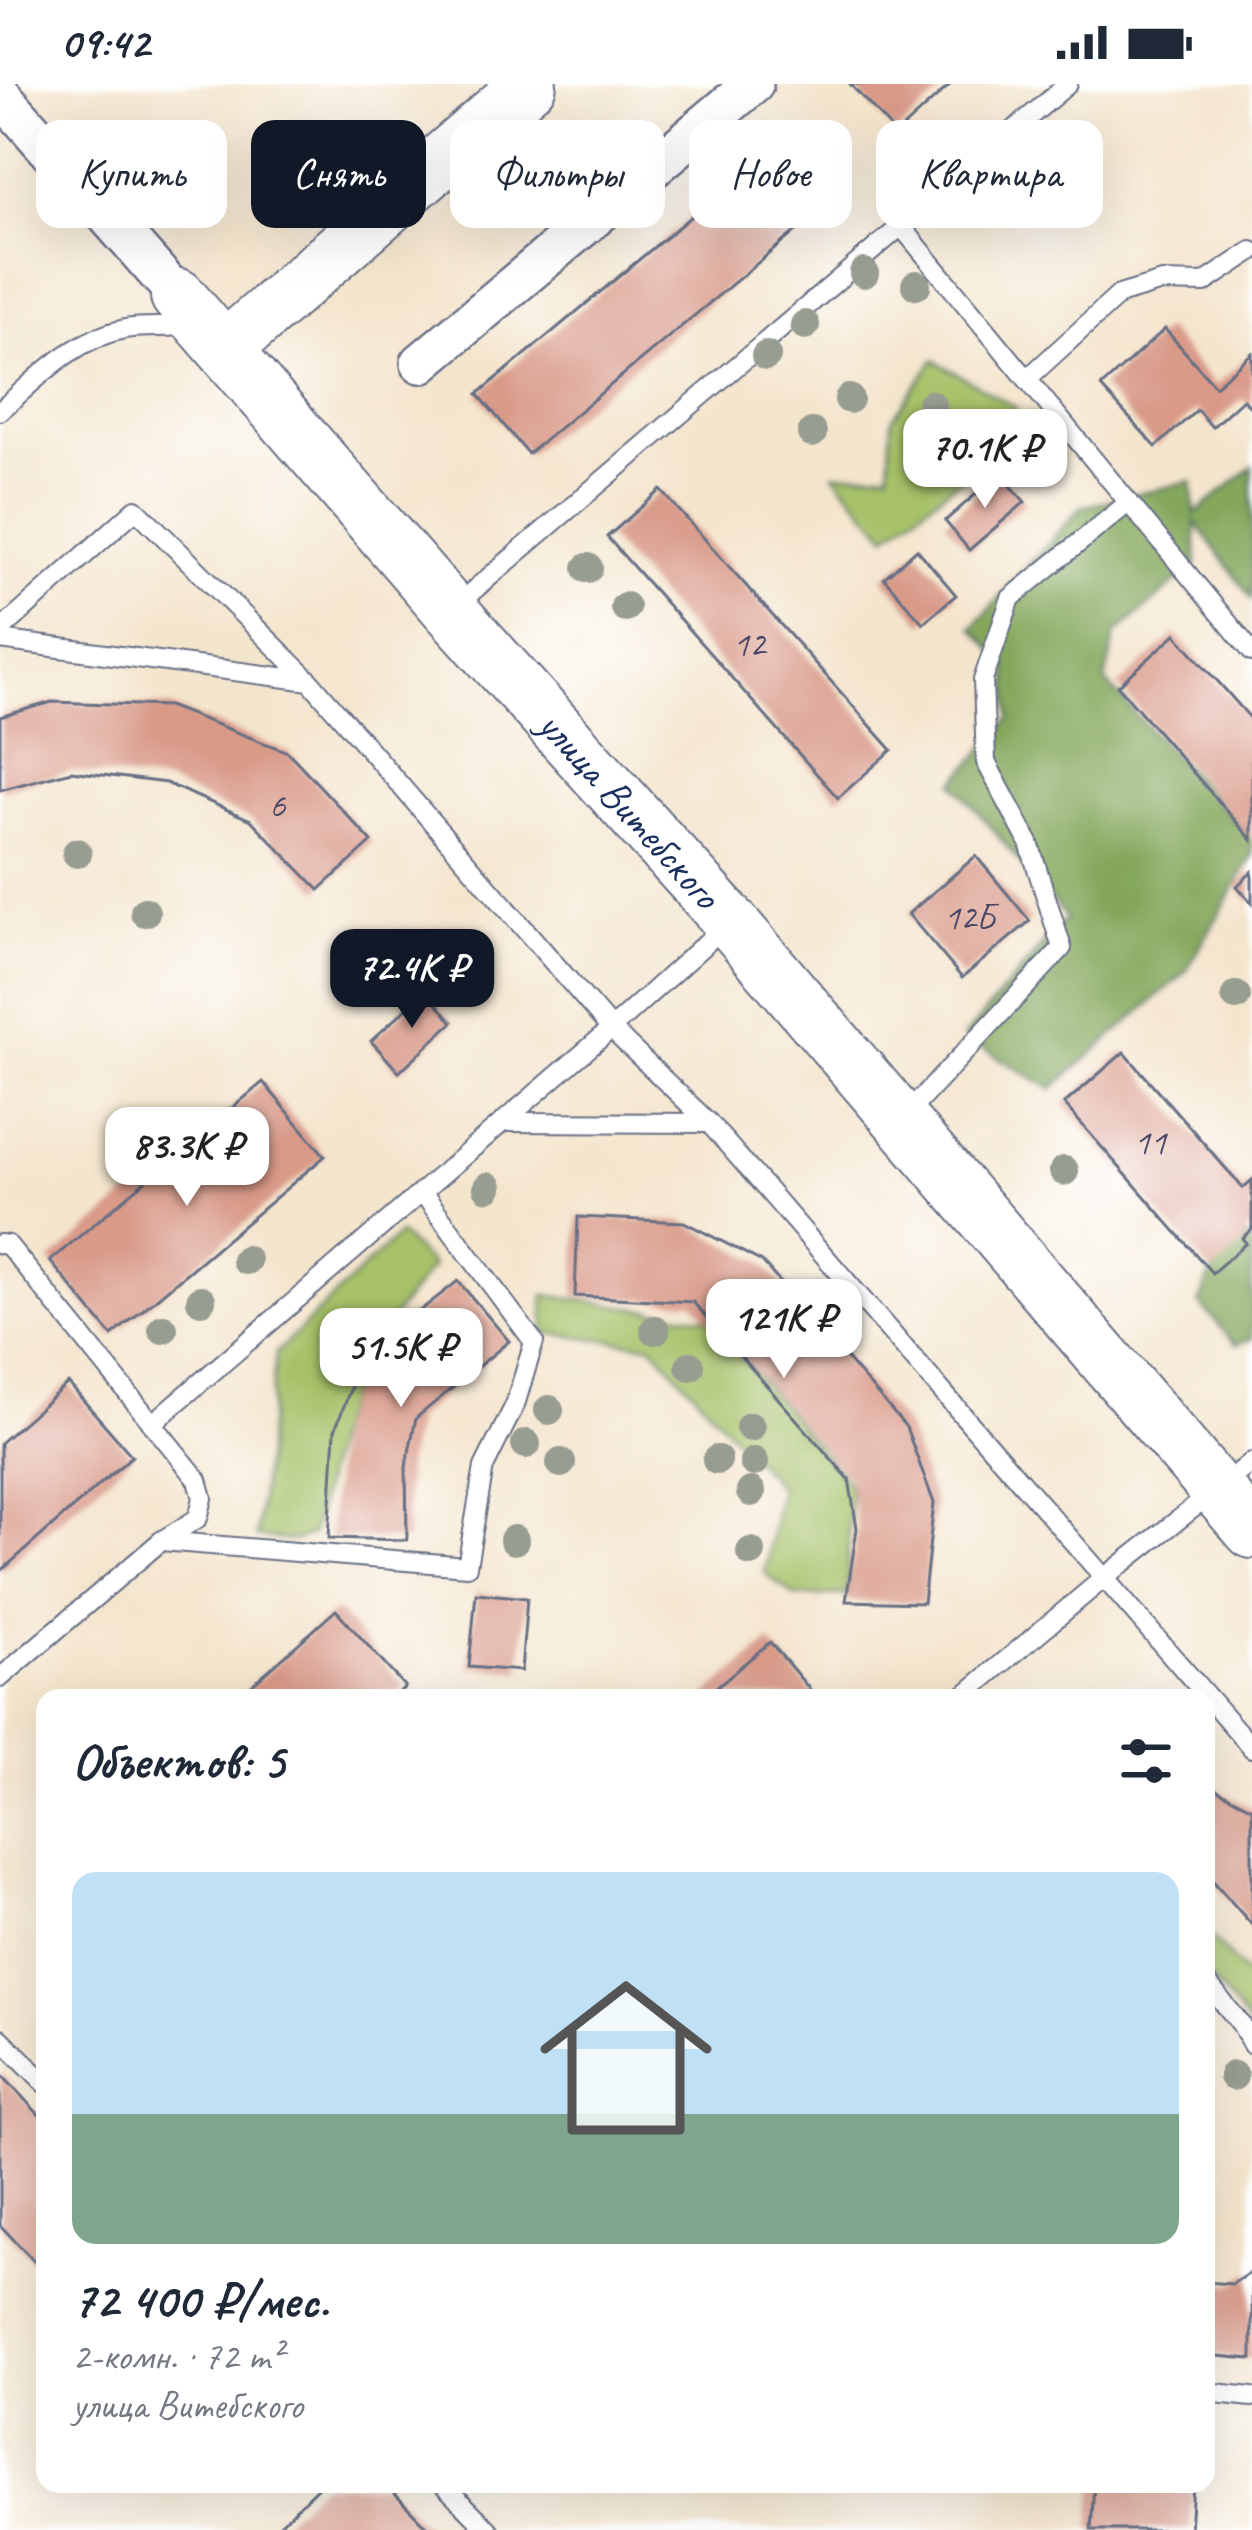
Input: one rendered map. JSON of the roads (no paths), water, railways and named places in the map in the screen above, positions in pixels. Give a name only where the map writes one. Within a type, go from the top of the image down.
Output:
[{"type":"street","points":[[201,323],[529,84]]},
{"type":"street","points":[[421,363],[753,84]]},
{"type":"street","name":"улица Витебского","points":[[0,94],[901,1120],[1241,1495]]},
{"type":"lane","points":[[1026,120],[1068,84]]},
{"type":"lane","points":[[450,610],[899,228]]},
{"type":"lane","points":[[903,228],[1252,652]]},
{"type":"lane","points":[[1027,379],[1119,295],[1162,282],[1204,283],[1252,251]]},
{"type":"lane","points":[[0,411],[67,353],[99,335],[130,327],[201,323]]},
{"type":"lane","points":[[901,1120],[1062,948],[1029,843],[986,762],[983,680],[1011,598],[1128,503]]},
{"type":"lane","points":[[0,636],[136,509],[310,681],[611,1029],[709,1123],[1200,1689]]},
{"type":"lane","points":[[0,636],[310,681]]},
{"type":"lane","points":[[152,1424],[730,921]]},
{"type":"lane","points":[[504,1122],[709,1123]]},
{"type":"lane","points":[[161,1541],[467,1566],[484,1466],[514,1405],[535,1342],[422,1192]]},
{"type":"lane","points":[[0,1244],[8,1245],[198,1480],[203,1498],[198,1518],[161,1541],[0,1678]]},
{"type":"lane","points":[[972,1689],[1103,1578],[1241,1495]]},
{"type":"lane","points":[[1215,1706],[1252,1748]]},
{"type":"lane","points":[[1215,1993],[1252,2044]]},
{"type":"lane","points":[[0,2038],[36,2074]]},
{"type":"lane","points":[[1215,2393],[1252,2397]]},
{"type":"lane","points":[[452,2493],[489,2530]]}]
